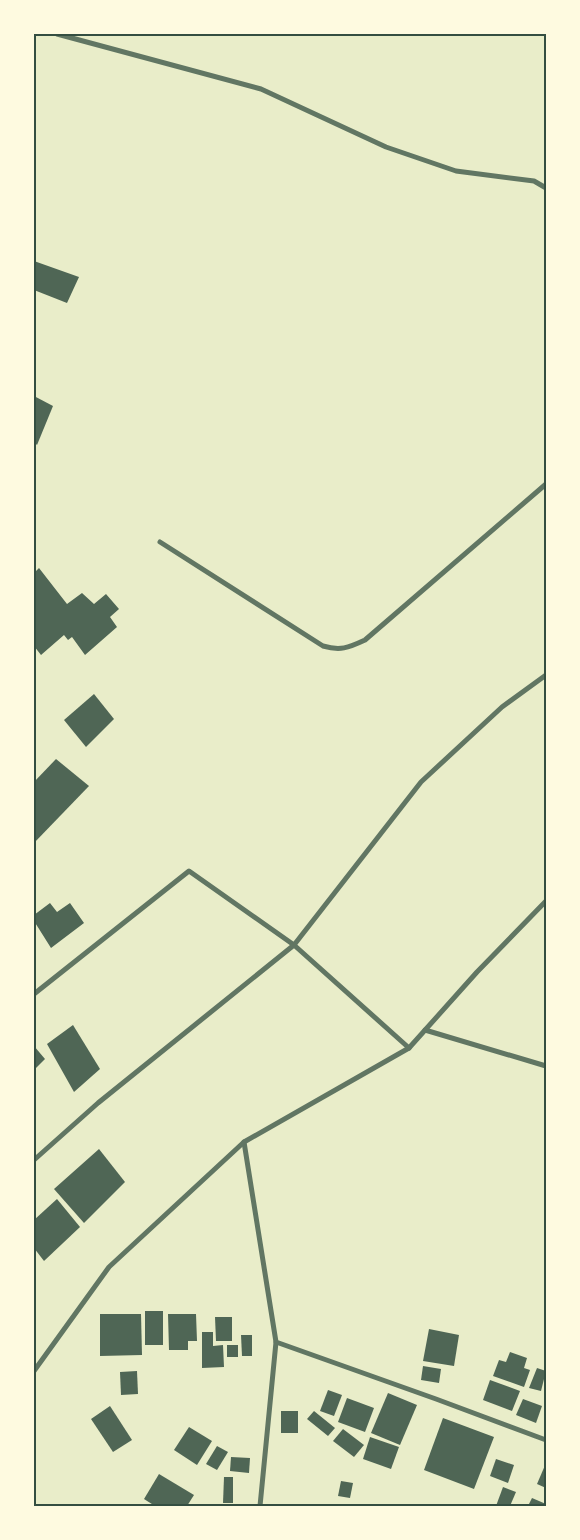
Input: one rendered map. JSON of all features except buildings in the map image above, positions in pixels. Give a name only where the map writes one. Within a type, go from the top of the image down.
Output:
[{"type":"street","points":[[57,34],[261,88],[386,148],[456,171],[534,181],[546,188]]},
{"type":"street","points":[[160,542],[323,646],[335,649],[350,647],[364,640],[546,484]]},
{"type":"street","points":[[34,1160],[98,1103],[294,945],[420,782],[502,707],[546,675]]},
{"type":"street","points":[[34,994],[188,871],[294,945],[409,1048]]},
{"type":"street","points":[[34,1371],[109,1267],[244,1142],[409,1048],[477,972],[546,901]]},
{"type":"street","points":[[425,1030],[546,1066]]},
{"type":"street","points":[[244,1142],[276,1342],[260,1506]]},
{"type":"street","points":[[276,1342],[546,1440]]}]
